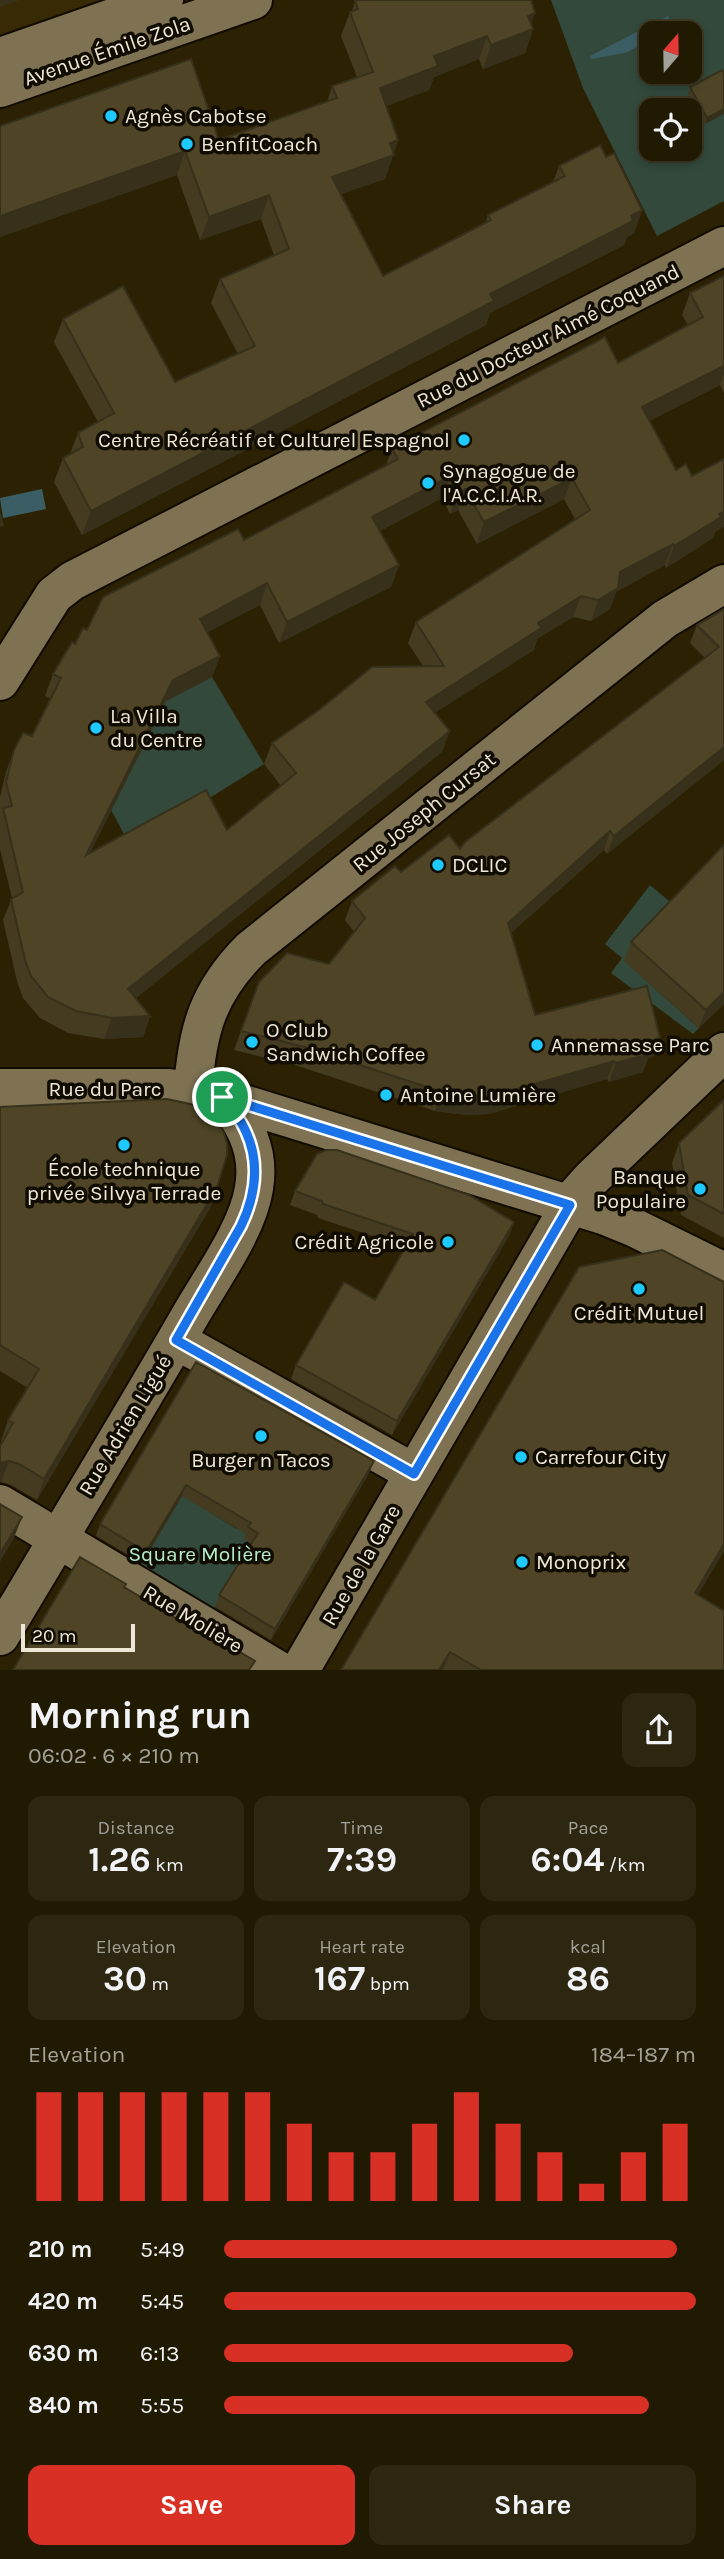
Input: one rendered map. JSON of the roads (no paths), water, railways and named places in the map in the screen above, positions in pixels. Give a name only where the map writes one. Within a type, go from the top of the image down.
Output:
[{"type":"street","name":"Avenue Émile Zola","points":[[0,57],[164,0]]},
{"type":"street","name":"Avenue Émile Zola","points":[[0,88],[253,0]]},
{"type":"street","name":"Rue du Docteur Aimé Coquand","points":[[0,681],[54,595],[72,581],[724,246]]},
{"type":"street","name":"Rue Joseph Cursat","points":[[207,1094],[199,1046],[207,1012],[222,981],[251,949],[665,619],[724,584]]},
{"type":"street","name":"Rue de la Gare","points":[[300,1670],[570,1205],[592,1178],[724,1052]]},
{"type":"street","name":"Rue du Parc","points":[[0,1088],[207,1094],[570,1205],[635,1228],[724,1272]]},
{"type":"street","name":"Rue Adrien Ligué","points":[[0,1636],[176,1340],[247,1213],[255,1186],[254,1158],[247,1131],[240,1118],[207,1094]]},
{"type":"street","points":[[176,1340],[414,1474]]},
{"type":"street","name":"Rue Molière","points":[[0,1504],[278,1670]]},
{"type":"water","points":[[639,31],[639,46],[625,53],[591,59],[590,56]]},
{"type":"water","points":[[42,489],[46,509],[3,518],[0,498]]},
{"type":"place","name":"Agnès Cabotse","points":[[111,116]]},
{"type":"place","name":"BenfitCoach","points":[[187,144]]},
{"type":"place","name":"Centre Récréatif et Culturel Espagnol","points":[[464,440]]},
{"type":"place","name":"Synagogue de l'A.C.C.I.A.R.","points":[[428,483]]},
{"type":"place","name":"La Villa du Centre","points":[[96,728]]},
{"type":"place","name":"DCLIC","points":[[438,865]]},
{"type":"place","name":"O Club Sandwich Coffee","points":[[252,1042]]},
{"type":"place","name":"Annemasse Parc","points":[[537,1045]]},
{"type":"place","name":"Antoine Lumière","points":[[386,1095]]},
{"type":"place","name":"École technique privée Silvya Terrade","points":[[124,1145]]},
{"type":"place","name":"Banque Populaire","points":[[700,1189]]},
{"type":"place","name":"Crédit Agricole","points":[[448,1242]]},
{"type":"place","name":"Crédit Mutuel","points":[[639,1289]]},
{"type":"place","name":"Burger n Tacos","points":[[261,1436]]},
{"type":"place","name":"Carrefour City","points":[[521,1457]]},
{"type":"place","name":"Monoprix","points":[[522,1562]]},
{"type":"park label","name":"Square Molière","points":[[200,1554]]}]
